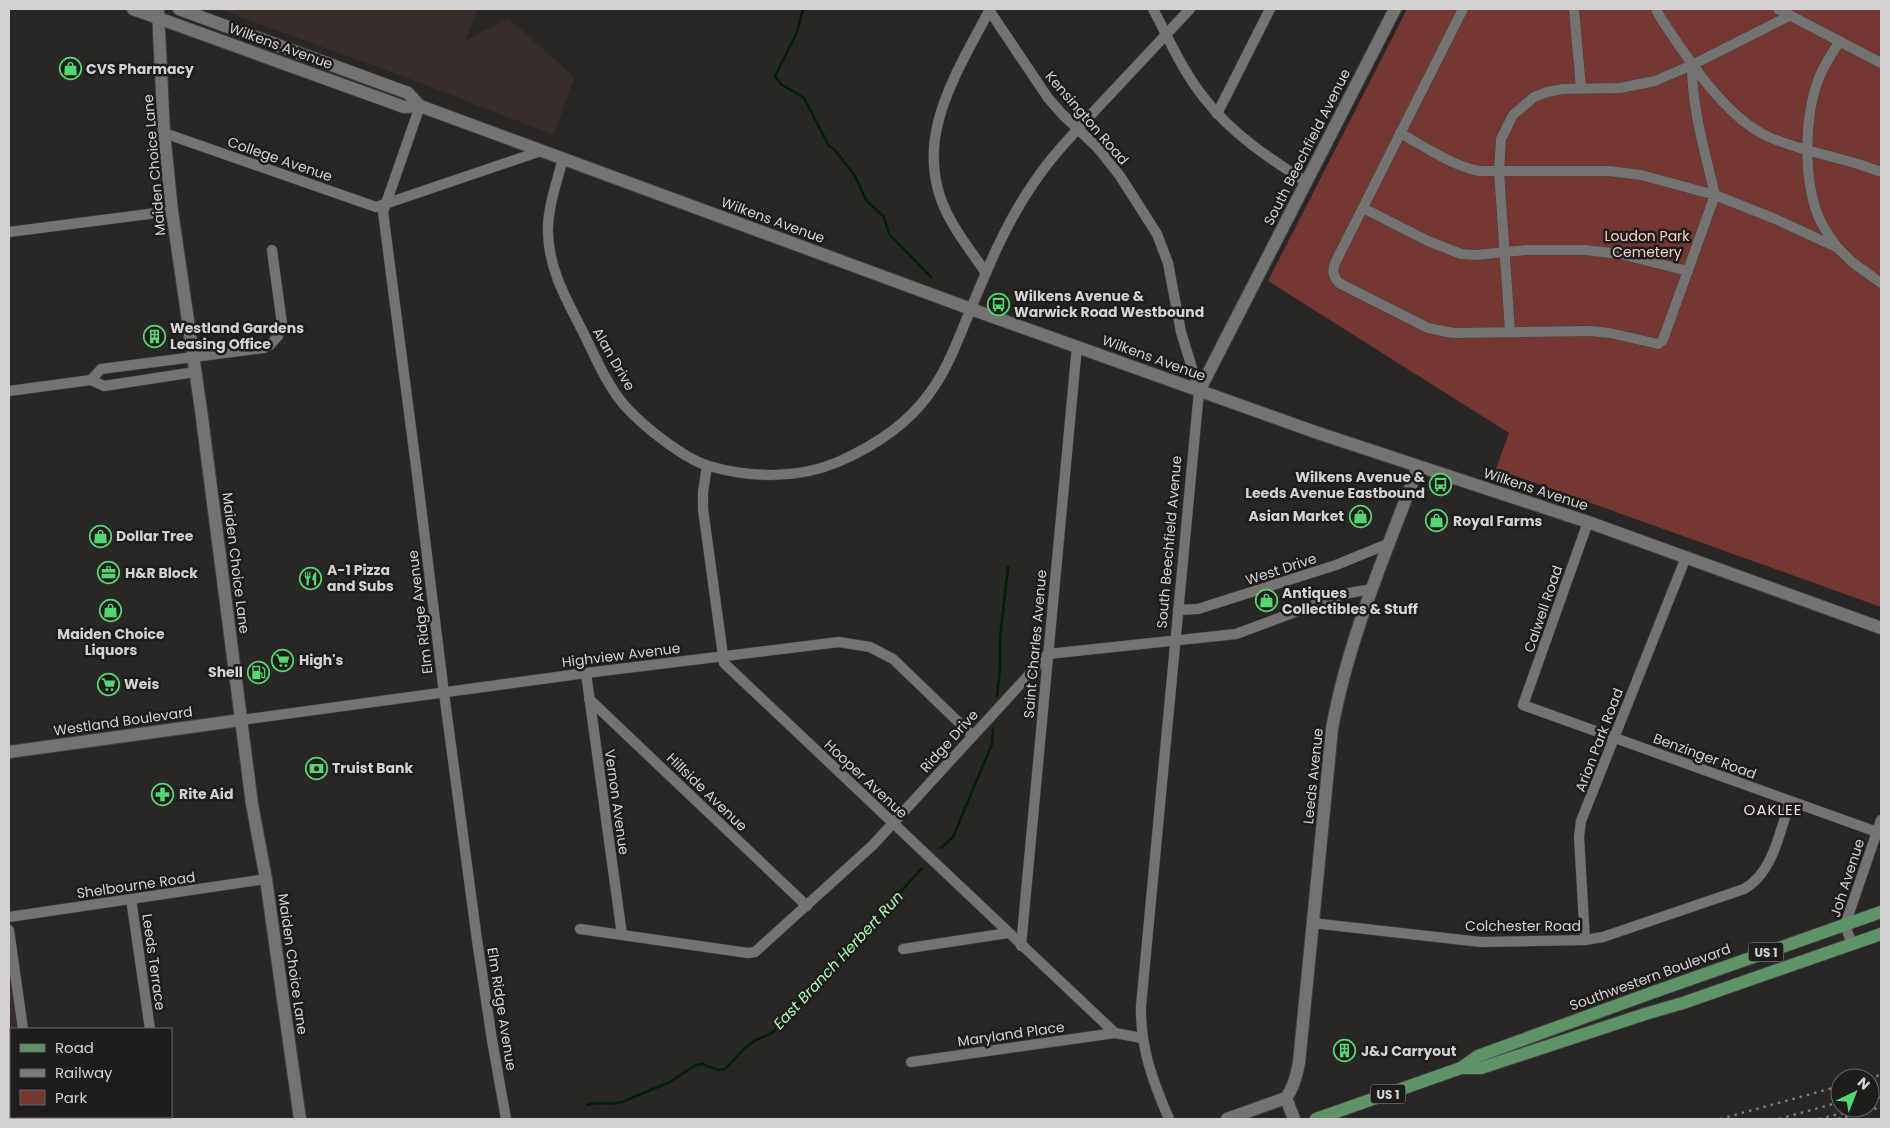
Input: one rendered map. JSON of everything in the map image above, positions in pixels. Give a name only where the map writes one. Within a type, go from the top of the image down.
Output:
[{"type":"main road","name":"Southwestern Boulevard","points":[[1316,1119],[1460,1068],[1478,1056],[1881,912]]},
{"type":"main road","name":"Southwestern Boulevard","points":[[1460,1068],[1481,1068],[1683,1003],[1881,934]]},
{"type":"street","name":"Wilkens Avenue","points":[[133,9],[158,13],[404,107],[420,106],[970,309],[1418,467],[1588,522],[1881,628]]},
{"type":"street","name":"Wilkens Avenue","points":[[179,9],[408,93],[420,106]]},
{"type":"street","points":[[986,273],[950,219],[943,204],[934,171],[934,152],[935,130],[947,93],[990,9]]},
{"type":"street","name":"Kensington Road","points":[[990,9],[1048,98],[1097,147],[1120,176],[1157,234],[1168,263],[1181,332],[1199,390]]},
{"type":"street","points":[[1153,9],[1192,81],[1217,114],[1260,151],[1306,182]]},
{"type":"street","name":"Alan Drive","points":[[563,158],[550,210],[548,232],[550,251],[559,286],[610,385],[625,405],[658,436],[707,466],[773,476],[794,473],[835,463],[867,447],[898,426],[928,396],[949,361],[986,273],[1022,201],[1049,162],[1190,9]]},
{"type":"street","points":[[1217,114],[1270,9]]},
{"type":"street","name":"South Beechfield Avenue","points":[[1169,1119],[1148,1066],[1142,1038],[1141,1006],[1199,390],[1395,9]]},
{"type":"street","points":[[1463,9],[1333,270],[1334,277],[1339,283],[1428,328],[1440,332],[1590,331],[1610,333],[1658,344],[1664,337],[1715,195],[1695,109],[1692,90],[1692,65]]},
{"type":"street","points":[[1574,9],[1581,88]]},
{"type":"street","points":[[1656,9],[1692,65],[1732,111],[1756,131],[1789,145],[1842,158],[1881,172]]},
{"type":"street","points":[[1778,9],[1881,63]]},
{"type":"street","name":"Maiden Choice Lane","points":[[158,13],[164,133],[172,211],[196,372],[252,804],[266,880],[300,1119]]},
{"type":"street","points":[[1510,331],[1499,171],[1504,132],[1513,114],[1523,104],[1547,92],[1581,88],[1620,88],[1655,81],[1692,65],[1789,16]]},
{"type":"street","points":[[1840,41],[1827,62],[1814,94],[1808,149],[1810,183],[1819,217],[1838,248],[1852,262],[1881,283]]},
{"type":"street","name":"Elm Ridge Avenue","points":[[420,106],[383,212],[477,940],[506,1119]]},
{"type":"street","name":"College Avenue","points":[[164,133],[376,207],[386,203]]},
{"type":"street","points":[[1400,133],[1434,152],[1470,169],[1479,171],[1609,171],[1641,175],[1715,195],[1774,218],[1838,248]]},
{"type":"street","points":[[386,203],[541,151]]},
{"type":"street","points":[[1363,208],[1428,241],[1461,254],[1585,250],[1620,254],[1688,271]]},
{"type":"street","points":[[9,232],[172,211]]},
{"type":"street","points":[[91,380],[101,369],[264,348],[270,345],[278,336],[282,324],[272,250]]},
{"type":"street","name":"Saint Charles Avenue","points":[[1021,946],[1077,346]]},
{"type":"street","points":[[9,391],[91,380],[104,386],[196,372]]},
{"type":"street","points":[[707,466],[703,485],[703,509],[722,656]]},
{"type":"street","name":"Leeds Avenue","points":[[1286,1098],[1291,1091],[1299,1063],[1332,729],[1336,708],[1349,659],[1372,589],[1418,467]]},
{"type":"street","name":"Calwell Road","points":[[1523,705],[1588,522]]},
{"type":"street","name":"West Drive","points":[[1178,610],[1198,609],[1336,565],[1390,543]]},
{"type":"street","name":"Arion Park Road","points":[[1585,940],[1581,896],[1580,828],[1686,557]]},
{"type":"street","points":[[1048,654],[1236,634],[1343,594],[1372,589]]},
{"type":"street","name":"Highview Avenue","points":[[241,720],[586,673],[839,642],[870,647],[893,659],[973,736]]},
{"type":"street","name":"Ridge Drive","points":[[580,929],[748,953],[755,952],[873,845],[1048,654]]},
{"type":"street","name":"Hooper Avenue","points":[[722,656],[724,663],[1115,1033]]},
{"type":"street","name":"Vernon Avenue","points":[[586,673],[622,935]]},
{"type":"street","name":"Hillside Avenue","points":[[589,699],[807,906]]},
{"type":"street","name":"Benzinger Road","points":[[1523,705],[1877,832]]},
{"type":"street","name":"Westland Boulevard","points":[[9,752],[241,720]]},
{"type":"street","name":"Colchester Road","points":[[1312,924],[1481,942],[1585,940],[1603,937],[1744,889],[1753,884],[1760,878],[1768,864],[1790,801]]},
{"type":"street","name":"Joh Avenue","points":[[1852,944],[1844,925],[1881,820]]},
{"type":"street","name":"Shelbourne Road","points":[[9,917],[266,880]]},
{"type":"street","name":"Leeds Terrace","points":[[131,899],[150,1028]]},
{"type":"street","points":[[9,930],[23,1028]]},
{"type":"street","points":[[902,949],[1008,933]]},
{"type":"street","points":[[1115,1033],[1142,1038]]},
{"type":"street","name":"Maryland Place","points":[[911,1062],[1115,1033]]},
{"type":"street","points":[[1226,1119],[1286,1098],[1294,1119]]},
{"type":"shaded area","points":[[218,9],[477,9],[466,40],[509,19],[574,77],[554,135],[410,79]]},
{"type":"shaded area","points":[[9,966],[18,1028],[10,1028],[9,1050]]},
{"type":"green space","name":"Loudon Park Cemetery","points":[[1407,9],[1881,9],[1881,607],[1496,469],[1509,433],[1268,281]]},
{"type":"waterway","name":"East Branch Herbert Run","points":[[803,9],[797,32],[775,76],[781,84],[804,98],[829,146],[834,149],[855,176],[866,200],[884,217],[889,234],[931,277]]},
{"type":"waterway","name":"East Branch Herbert Run","points":[[997,696],[1000,668],[1000,638],[1008,567]]},
{"type":"waterway","name":"East Branch Herbert Run","points":[[941,848],[953,837],[992,744],[993,729]]},
{"type":"waterway","name":"East Branch Herbert Run","points":[[587,1105],[622,1102],[670,1082],[694,1066],[702,1064],[718,1070],[725,1069],[746,1047],[772,1033],[781,1024],[893,905],[903,889],[922,868]]},
{"type":"railway","points":[[1720,1119],[1830,1089]]},
{"type":"railway","points":[[1779,1119],[1830,1105]]},
{"type":"railway","points":[[1838,1119],[1881,1107]]},
{"type":"railway","points":[[1819,1119],[1830,1116]]},
{"type":"place","name":"CVS Pharmacy","points":[[70,69]]},
{"type":"place","name":"Wilkens Avenue & Warwick Road Westbound","points":[[998,304]]},
{"type":"place","name":"Westland Gardens Leasing Office","points":[[154,336]]},
{"type":"place","name":"Wilkens Avenue & Leeds Avenue Eastbound","points":[[1441,485]]},
{"type":"place","name":"Asian Market","points":[[1360,516]]},
{"type":"place","name":"Royal Farms","points":[[1437,521]]},
{"type":"place","name":"Dollar Tree","points":[[100,536]]},
{"type":"place","name":"H&R Block","points":[[109,573]]},
{"type":"place","name":"A-1 Pizza and Subs","points":[[311,578]]},
{"type":"place","name":"Antiques Collectibles & Stuff","points":[[1266,601]]},
{"type":"place","name":"Maiden Choice Liquors","points":[[111,611]]},
{"type":"place","name":"High's","points":[[283,660]]},
{"type":"place","name":"Shell","points":[[259,672]]},
{"type":"place","name":"Weis","points":[[108,684]]},
{"type":"place","name":"Truist Bank","points":[[316,768]]},
{"type":"place","name":"Rite Aid","points":[[163,794]]},
{"type":"place","name":"J&J Carryout","points":[[1345,1051]]},
{"type":"district","name":"OAKLEE","points":[[1773,809]]}]
